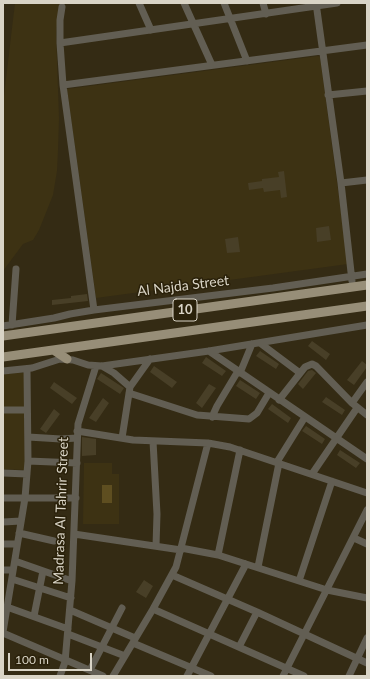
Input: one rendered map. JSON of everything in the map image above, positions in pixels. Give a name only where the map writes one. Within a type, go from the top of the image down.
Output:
[{"type":"main road","name":"10","points":[[5,336],[367,285]]},
{"type":"main road","points":[[273,288],[274,298]]},
{"type":"main road","name":"10","points":[[3,357],[55,351],[367,306]]},
{"type":"main road","points":[[5,336],[7,326]]},
{"type":"main road","points":[[55,351],[67,359]]},
{"type":"street","points":[[139,3],[151,30]]},
{"type":"street","points":[[184,3],[212,66]]},
{"type":"street","points":[[224,3],[247,61]]},
{"type":"street","points":[[263,3],[266,14]]},
{"type":"street","points":[[60,43],[337,3]]},
{"type":"street","points":[[317,5],[341,183],[353,287]]},
{"type":"street","points":[[62,6],[60,20],[60,43],[63,85],[94,310]]},
{"type":"street","points":[[63,85],[367,45]]},
{"type":"street","points":[[328,95],[367,91]]},
{"type":"street","points":[[341,183],[367,180]]},
{"type":"street","points":[[7,326],[16,269]]},
{"type":"street","name":"Al Najda Street","points":[[7,326],[94,310],[273,288],[367,274]]},
{"type":"street","points":[[3,371],[27,369],[37,367],[54,360],[67,359],[88,365],[99,366],[209,351],[367,325]]},
{"type":"street","points":[[260,343],[300,373]]},
{"type":"street","points":[[212,417],[217,406],[239,372],[252,344]]},
{"type":"street","points":[[209,351],[367,459]]},
{"type":"street","points":[[122,438],[129,390],[150,359]]},
{"type":"street","points":[[279,400],[309,364],[314,365],[354,405],[367,415]]},
{"type":"street","points":[[99,366],[114,373],[129,390],[190,413],[212,417],[250,419],[257,413],[269,393]]},
{"type":"street","name":"Madrasa Al Tahrir Street","points":[[60,676],[65,662],[64,659],[70,610],[76,498],[77,434],[80,417],[99,366]]},
{"type":"street","points":[[27,369],[28,461],[25,498],[3,632],[103,676]]},
{"type":"street","points":[[312,474],[336,438],[367,382]]},
{"type":"street","points":[[3,410],[27,410]]},
{"type":"street","points":[[258,568],[278,462],[306,417]]},
{"type":"street","points":[[28,437],[61,439],[77,434],[153,441],[208,443],[240,450],[367,493]]},
{"type":"street","points":[[153,441],[157,514],[156,546]]},
{"type":"street","points":[[113,676],[172,575],[181,549],[208,443]]},
{"type":"street","points":[[218,555],[240,450]]},
{"type":"street","points":[[28,461],[77,463]]},
{"type":"street","points":[[3,473],[27,474]]},
{"type":"street","points":[[299,581],[332,481]]},
{"type":"street","points":[[3,498],[76,498]]},
{"type":"street","points":[[283,676],[367,510]]},
{"type":"street","points":[[3,522],[21,521]]},
{"type":"street","points":[[19,533],[54,541]]},
{"type":"street","points":[[74,534],[218,555],[327,590],[367,598]]},
{"type":"street","points":[[354,538],[367,544]]},
{"type":"street","points":[[3,544],[18,544]]},
{"type":"street","points":[[15,561],[72,581]]},
{"type":"street","points":[[186,676],[246,564]]},
{"type":"street","points":[[3,570],[13,570]]},
{"type":"street","points":[[34,616],[43,571]]},
{"type":"street","points":[[172,575],[304,633],[367,663]]},
{"type":"street","points":[[12,579],[70,598]]},
{"type":"street","points":[[7,607],[34,616],[125,656]]},
{"type":"street","points":[[90,670],[122,608]]},
{"type":"street","points":[[153,609],[304,676]]},
{"type":"street","points":[[70,610],[112,628],[134,641],[211,676]]},
{"type":"street","points":[[239,646],[257,612]]},
{"type":"street","points":[[348,676],[367,638]]},
{"type":"shaded area","points":[[15,3],[60,3],[56,32],[59,118],[58,150],[57,171],[53,195],[39,230],[33,240],[23,244],[3,271],[3,104]]},
{"type":"shaded area","points":[[318,56],[320,57],[348,264],[96,298],[67,89]]},
{"type":"shaded area","points":[[24,373],[25,470],[3,469],[3,374]]},
{"type":"shaded area","points":[[84,463],[112,463],[112,474],[119,474],[119,524],[83,524]]},
{"type":"shaded area","points":[[102,485],[112,485],[112,503],[102,503]]},
{"type":"building","points":[[284,171],[287,197],[281,198],[280,190],[264,192],[263,188],[249,190],[248,183],[262,181],[262,179],[279,177],[278,172]]},
{"type":"building","points":[[329,226],[331,240],[317,242],[316,228]]},
{"type":"building","points":[[238,237],[240,252],[227,253],[225,239]]},
{"type":"building","points":[[87,294],[88,301],[52,305],[52,300],[71,298],[71,296]]},
{"type":"building","points":[[312,341],[330,354],[326,360],[308,346]]},
{"type":"building","points":[[260,351],[279,364],[276,369],[256,356]]},
{"type":"building","points":[[206,357],[226,371],[222,376],[202,363]]},
{"type":"building","points":[[362,361],[367,365],[367,367],[354,385],[347,380]]},
{"type":"building","points":[[154,366],[177,382],[172,388],[150,372]]},
{"type":"building","points":[[312,370],[316,373],[303,389],[298,384],[308,371]]},
{"type":"building","points":[[101,373],[124,388],[120,394],[97,379]]},
{"type":"building","points":[[240,380],[260,393],[256,399],[236,386]]},
{"type":"building","points":[[54,382],[77,398],[72,404],[50,388]]},
{"type":"building","points":[[209,384],[216,388],[202,408],[196,403]]},
{"type":"building","points":[[326,397],[345,410],[342,415],[322,402]]},
{"type":"building","points":[[103,398],[109,403],[96,422],[89,418]]},
{"type":"building","points":[[272,404],[291,418],[288,423],[268,409]]},
{"type":"building","points":[[54,409],[60,414],[46,433],[40,429]]},
{"type":"building","points":[[306,426],[325,439],[322,444],[302,431]]},
{"type":"building","points":[[82,437],[96,439],[96,455],[82,456]]},
{"type":"building","points":[[340,450],[360,463],[356,468],[337,455]]},
{"type":"building","points":[[144,580],[153,586],[146,598],[136,592]]}]
